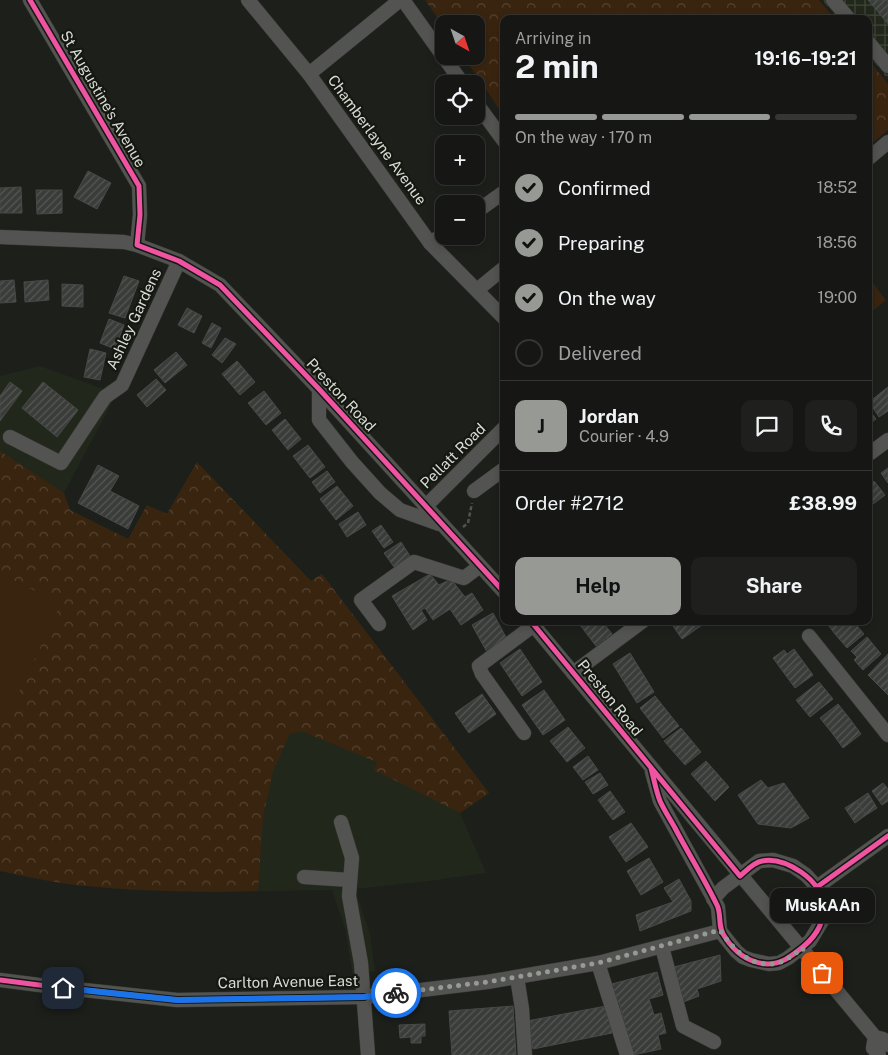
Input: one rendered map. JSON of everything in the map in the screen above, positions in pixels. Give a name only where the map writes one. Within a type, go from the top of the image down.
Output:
[{"type":"street","name":"St Augustine's Avenue","points":[[30,0],[139,186],[140,215],[137,245]]},
{"type":"street","name":"Chamberlayne Avenue","points":[[248,0],[309,74],[430,243],[500,314]]},
{"type":"street","points":[[309,74],[402,0],[456,75]]},
{"type":"street","points":[[833,0],[846,15]]},
{"type":"street","points":[[872,47],[888,66]]},
{"type":"street","points":[[485,116],[500,136]]},
{"type":"street","points":[[872,155],[888,142]]},
{"type":"street","points":[[485,206],[500,195]]},
{"type":"street","name":"Preston Road","points":[[0,238],[124,242],[178,261],[220,285],[319,389],[500,588]]},
{"type":"street","points":[[430,243],[435,240]]},
{"type":"street","name":"Ashley Gardens","points":[[10,437],[61,462],[106,397],[122,385],[178,261]]},
{"type":"street","points":[[477,290],[500,271]]},
{"type":"street","name":"Preston Road","points":[[319,389],[319,420],[352,462],[380,493],[400,510],[442,525]]},
{"type":"street","name":"Pellatt Road","points":[[425,507],[500,432]]},
{"type":"street","points":[[872,452],[888,440]]},
{"type":"street","points":[[474,491],[500,472]]},
{"type":"street","points":[[379,624],[361,600],[414,562],[464,578],[480,566]]},
{"type":"street","points":[[524,733],[482,674],[479,666],[530,625]]},
{"type":"street","name":"Preston Road","points":[[534,625],[875,1037],[883,1039],[888,1045]]},
{"type":"street","points":[[573,673],[638,625]]},
{"type":"street","points":[[809,636],[888,735]]},
{"type":"street","name":"Preston Road","points":[[651,768],[660,801],[714,899]]},
{"type":"street","points":[[341,822],[352,858],[349,896],[361,963],[368,1055]]},
{"type":"street","points":[[817,887],[888,836]]},
{"type":"street","points":[[773,860],[793,866],[817,887],[821,896],[822,921],[810,941],[788,958],[769,964],[743,957],[736,951],[720,930],[718,907],[714,899],[723,888],[740,876],[759,861],[773,860]]},
{"type":"street","points":[[304,877],[350,880]]},
{"type":"street","name":"Carlton Avenue East","points":[[0,980],[177,1000],[364,997],[487,982],[598,963],[720,930]]},
{"type":"street","points":[[662,947],[683,1026],[714,1042]]},
{"type":"street","points":[[598,963],[627,1055]]},
{"type":"street","points":[[517,977],[522,1009],[525,1055]]},
{"type":"street","name":"Preston Road","points":[[875,1037],[873,1048],[879,1055]]},
{"type":"path","points":[[452,536],[468,523],[474,491]]},
{"type":"shaded area","points":[[822,0],[888,0],[888,79],[872,60],[872,15],[835,15]]},
{"type":"shaded area","points":[[40,366],[115,393],[115,397],[64,493],[70,510],[128,539],[147,505],[167,514],[197,462],[311,581],[322,574],[489,793],[460,813],[486,873],[355,889],[370,934],[375,971],[353,975],[345,929],[332,890],[213,892],[130,890],[73,885],[0,871],[0,376]]},
{"type":"green space","points":[[425,0],[819,0],[832,15],[500,15],[500,110],[485,88],[485,75],[476,75],[469,65],[485,65],[485,15],[436,15]]},
{"type":"green space","points":[[872,64],[888,84],[888,130],[872,143]]},
{"type":"green space","points":[[872,282],[886,300],[872,312]]},
{"type":"green space","points":[[0,451],[64,493],[70,510],[128,539],[147,505],[167,514],[197,462],[311,581],[322,574],[489,793],[460,813],[374,770],[377,762],[301,731],[290,734],[273,771],[263,817],[258,891],[189,892],[98,887],[56,882],[0,871]]},
{"type":"green space","points":[[0,574],[61,603],[8,715],[0,712]]},
{"type":"building","points":[[868,0],[888,0],[888,24]]},
{"type":"building","points":[[88,171],[111,183],[97,209],[74,197]]},
{"type":"building","points":[[21,187],[22,213],[0,213],[0,188]]},
{"type":"building","points":[[36,190],[62,190],[62,213],[37,214]]},
{"type":"building","points":[[124,276],[139,281],[125,318],[109,313]]},
{"type":"building","points":[[14,280],[16,302],[0,303],[0,281]]},
{"type":"building","points":[[48,280],[49,300],[25,302],[24,282]]},
{"type":"building","points":[[62,284],[83,285],[83,307],[62,306]]},
{"type":"building","points":[[187,308],[202,316],[194,333],[178,325]]},
{"type":"building","points":[[109,319],[124,325],[115,349],[100,343]]},
{"type":"building","points":[[212,323],[221,328],[211,348],[202,343]]},
{"type":"building","points":[[225,338],[236,344],[222,363],[212,355]]},
{"type":"building","points":[[90,349],[106,353],[100,380],[84,377]]},
{"type":"building","points":[[176,352],[187,365],[165,383],[154,370]]},
{"type":"building","points":[[237,361],[255,382],[240,395],[222,374]]},
{"type":"building","points":[[156,379],[166,390],[147,407],[137,395]]},
{"type":"building","points":[[10,382],[22,391],[0,421],[0,396]]},
{"type":"building","points":[[43,382],[78,410],[57,437],[22,408]]},
{"type":"building","points":[[888,387],[888,411],[879,417],[872,406],[872,400]]},
{"type":"building","points":[[264,391],[281,413],[266,425],[248,403]]},
{"type":"building","points":[[872,414],[876,419],[872,422]]},
{"type":"building","points":[[285,419],[301,439],[288,450],[272,430]]},
{"type":"building","points":[[308,445],[325,467],[310,478],[293,456]]},
{"type":"building","points":[[98,465],[119,476],[110,491],[139,506],[128,529],[78,503]]},
{"type":"building","points":[[888,468],[888,483],[881,473]]},
{"type":"building","points":[[327,471],[335,482],[320,493],[312,482]]},
{"type":"building","points":[[874,481],[885,495],[872,505],[872,483]]},
{"type":"building","points":[[337,486],[353,506],[336,520],[320,499]]},
{"type":"building","points":[[358,512],[366,525],[347,537],[339,524]]},
{"type":"building","points":[[381,525],[393,542],[384,548],[372,531]]},
{"type":"building","points":[[401,542],[410,556],[394,567],[384,553]]},
{"type":"building","points":[[430,574],[439,585],[451,579],[465,597],[472,593],[483,610],[461,625],[450,609],[433,620],[425,608],[421,610],[427,620],[413,630],[392,596]]},
{"type":"building","points":[[493,613],[508,641],[487,652],[472,625]]},
{"type":"building","points":[[580,625],[605,625],[612,634],[596,646]]},
{"type":"building","points":[[674,625],[702,625],[682,639],[673,626]]},
{"type":"building","points":[[828,625],[846,625],[835,634]]},
{"type":"building","points":[[846,625],[856,625],[864,634],[847,648],[835,634]]},
{"type":"building","points":[[867,637],[881,654],[863,670],[854,660],[857,657],[851,651]]},
{"type":"building","points":[[520,649],[542,682],[522,696],[500,663]]},
{"type":"building","points":[[794,649],[802,660],[784,673],[773,658],[784,650],[787,654]]},
{"type":"building","points":[[630,653],[654,692],[637,703],[613,664]]},
{"type":"building","points":[[888,654],[888,681],[881,688],[868,675]]},
{"type":"building","points":[[802,660],[813,675],[795,688],[784,673]]},
{"type":"building","points":[[888,681],[888,695],[881,688]]},
{"type":"building","points":[[819,682],[833,699],[810,717],[796,700]]},
{"type":"building","points":[[544,690],[565,720],[543,735],[522,705]]},
{"type":"building","points":[[482,694],[496,714],[469,733],[455,713]]},
{"type":"building","points":[[655,696],[679,726],[663,738],[640,708]]},
{"type":"building","points":[[838,704],[850,719],[832,733],[820,718]]},
{"type":"building","points":[[850,719],[861,734],[843,748],[832,733]]},
{"type":"building","points":[[568,727],[585,748],[567,762],[550,741]]},
{"type":"building","points":[[681,728],[701,752],[685,765],[664,741]]},
{"type":"building","points":[[588,756],[598,770],[583,780],[573,767]]},
{"type":"building","points":[[706,761],[729,787],[715,801],[691,774]]},
{"type":"building","points":[[600,773],[608,785],[593,794],[585,782]]},
{"type":"building","points":[[761,780],[768,788],[784,783],[809,818],[791,828],[758,824],[738,795]]},
{"type":"building","points":[[883,783],[888,789],[888,801],[882,805],[872,791]]},
{"type":"building","points":[[610,791],[625,812],[613,820],[598,800]]},
{"type":"building","points":[[868,793],[877,808],[866,815],[856,801]]},
{"type":"building","points":[[856,801],[866,815],[855,823],[845,808]]},
{"type":"building","points":[[631,823],[648,847],[626,862],[609,837]]},
{"type":"building","points":[[649,858],[663,882],[641,895],[627,871]]},
{"type":"building","points":[[679,879],[691,901],[691,911],[640,931],[636,915],[673,902],[664,888]]},
{"type":"building","points":[[720,955],[721,981],[697,989],[699,996],[681,1003],[674,967]]},
{"type":"building","points":[[657,972],[663,995],[649,999],[654,1015],[661,1013],[666,1033],[658,1035],[661,1049],[633,1055],[619,1002],[613,1004],[608,985]]},
{"type":"building","points":[[513,1006],[516,1055],[452,1055],[449,1011]]},
{"type":"building","points":[[606,1006],[612,1033],[533,1049],[527,1021]]},
{"type":"building","points":[[425,1024],[425,1036],[421,1036],[421,1043],[411,1043],[411,1037],[400,1038],[399,1025]]},
{"type":"cycle path","points":[[30,0],[139,186],[140,215],[137,245],[179,261],[220,285],[319,389],[500,588]]},
{"type":"cycle path","points":[[534,625],[740,876],[756,863],[772,860],[792,866],[811,881],[818,890],[823,911],[821,921],[809,941],[789,958],[773,964],[755,962],[743,956],[729,943],[721,929],[717,905],[660,801],[651,768]]},
{"type":"cycle path","points":[[817,887],[888,836]]},
{"type":"cycle path","points":[[0,980],[177,1000],[364,997]]},
{"type":"way so far","points":[[396,993],[487,982],[598,963],[720,930],[743,957],[769,964],[788,958],[802,948],[822,973]]},
{"type":"place","name":"MuskAAn","points":[[822,973]]},
{"type":"route","points":[[63,988],[177,1000],[364,997],[396,993]]}]
